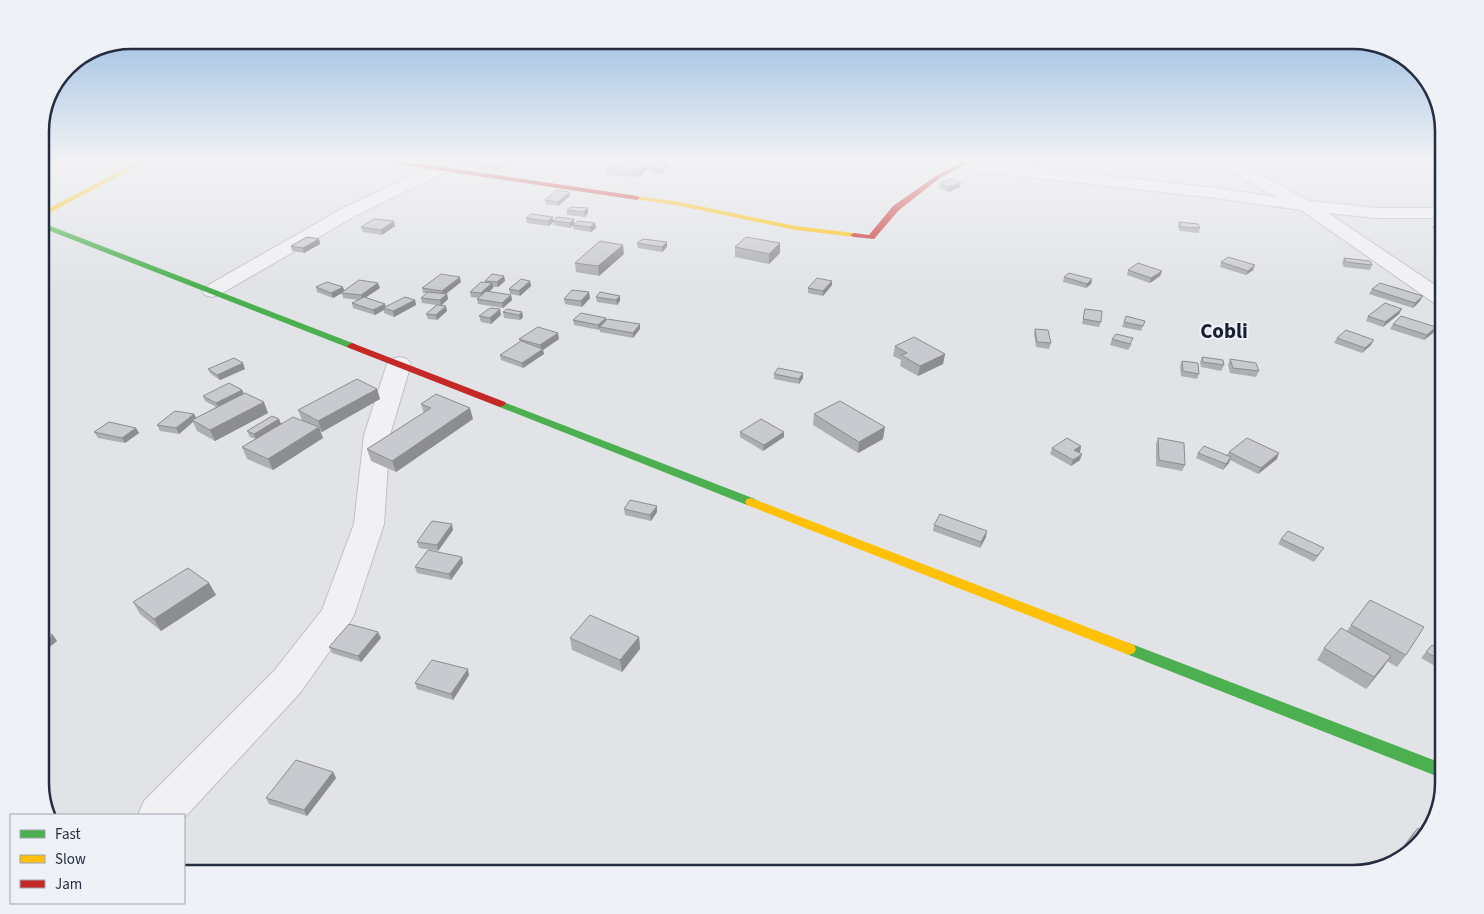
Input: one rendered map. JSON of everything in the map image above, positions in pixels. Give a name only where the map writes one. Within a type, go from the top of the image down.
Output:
[{"type":"street","points":[[49,211],[65,203]]},
{"type":"street","points":[[212,291],[351,211],[369,203]]},
{"type":"street","points":[[671,203],[796,228],[870,237],[903,203]]},
{"type":"street","points":[[1283,203],[1377,213],[1435,213]]},
{"type":"street","points":[[1300,203],[1435,295]]},
{"type":"street","points":[[49,228],[1435,768]]},
{"type":"street","points":[[160,814],[287,682],[337,615],[369,524],[376,435],[399,364]]},
{"type":"building","points":[[571,207],[588,208],[584,212],[567,210]]},
{"type":"building","points":[[531,214],[553,217],[548,221],[526,218]]},
{"type":"building","points":[[557,217],[574,219],[570,223],[553,221]]},
{"type":"building","points":[[374,219],[394,221],[381,230],[361,227]]},
{"type":"building","points":[[578,221],[595,223],[590,227],[573,225]]},
{"type":"building","points":[[1179,222],[1198,224],[1200,228],[1181,227]]},
{"type":"building","points":[[307,237],[319,239],[303,248],[291,246]]},
{"type":"building","points":[[746,237],[780,243],[769,254],[735,247]]},
{"type":"building","points":[[643,239],[667,242],[662,247],[637,243]]},
{"type":"building","points":[[600,241],[623,245],[598,266],[575,263]]},
{"type":"building","points":[[1228,257],[1255,265],[1248,271],[1221,262]]},
{"type":"building","points":[[1344,258],[1370,261],[1372,265],[1346,262]]},
{"type":"building","points":[[1138,263],[1162,271],[1151,278],[1128,270]]},
{"type":"building","points":[[1069,273],[1092,279],[1087,284],[1064,277]]},
{"type":"building","points":[[441,274],[460,277],[442,291],[422,288]]},
{"type":"building","points":[[492,274],[504,276],[497,282],[485,281]]},
{"type":"building","points":[[817,278],[832,281],[823,291],[808,288]]},
{"type":"building","points":[[521,279],[530,281],[519,291],[509,289]]},
{"type":"building","points":[[359,280],[378,283],[361,295],[341,293]]},
{"type":"building","points":[[327,282],[343,287],[331,293],[316,287]]},
{"type":"building","points":[[481,282],[492,283],[481,293],[470,292]]},
{"type":"building","points":[[1380,283],[1423,296],[1415,303],[1372,289]]},
{"type":"building","points":[[572,290],[589,292],[581,301],[564,299]]},
{"type":"building","points":[[486,291],[511,295],[502,303],[477,299]]},
{"type":"building","points":[[428,292],[447,294],[440,300],[421,298]]},
{"type":"building","points":[[600,292],[620,296],[616,300],[596,297]]},
{"type":"building","points":[[364,297],[385,304],[373,310],[352,303]]},
{"type":"building","points":[[405,297],[415,300],[393,311],[383,308]]},
{"type":"building","points":[[1385,303],[1402,309],[1385,322],[1368,316]]},
{"type":"building","points":[[437,305],[446,306],[436,315],[426,314]]},
{"type":"building","points":[[490,308],[500,309],[490,318],[479,316]]},
{"type":"building","points":[[507,309],[522,312],[519,315],[503,312]]},
{"type":"building","points":[[1085,309],[1102,311],[1101,322],[1083,319]]},
{"type":"building","points":[[581,313],[606,318],[598,325],[573,320]]},
{"type":"building","points":[[1126,316],[1145,321],[1143,326],[1124,322]]},
{"type":"building","points":[[1401,316],[1435,328],[1427,335],[1393,324]]},
{"type":"building","points":[[607,319],[640,324],[633,333],[600,327]]},
{"type":"building","points":[[538,327],[558,333],[540,345],[519,339]]},
{"type":"building","points":[[1035,329],[1048,330],[1051,343],[1037,342]]},
{"type":"building","points":[[1346,330],[1374,340],[1365,348],[1337,338]]},
{"type":"building","points":[[1116,334],[1133,338],[1130,344],[1112,339]]},
{"type":"building","points":[[914,337],[945,354],[920,366],[901,355],[907,353],[895,346]]},
{"type":"building","points":[[521,341],[543,349],[522,363],[500,355]]},
{"type":"building","points":[[1202,357],[1223,360],[1224,365],[1203,362]]},
{"type":"building","points":[[234,358],[243,363],[217,375],[208,369]]},
{"type":"building","points":[[1230,359],[1256,363],[1259,371],[1233,368]]},
{"type":"building","points":[[1182,361],[1198,363],[1199,374],[1183,371]]},
{"type":"building","points":[[778,368],[803,373],[799,379],[774,374]]},
{"type":"building","points":[[357,379],[377,389],[318,421],[298,410]]},
{"type":"building","points":[[229,383],[242,390],[216,403],[203,396]]},
{"type":"building","points":[[245,393],[264,402],[210,430],[192,420]]},
{"type":"building","points":[[436,394],[470,408],[392,461],[367,449],[431,408],[421,404]]},
{"type":"building","points":[[840,401],[885,427],[859,442],[814,414]]},
{"type":"building","points":[[175,411],[194,414],[176,428],[157,425]]},
{"type":"building","points":[[272,416],[279,419],[254,434],[247,431]]},
{"type":"building","points":[[293,417],[319,427],[268,459],[242,447]]},
{"type":"building","points":[[761,419],[784,432],[764,445],[740,432]]},
{"type":"building","points":[[109,422],[136,428],[122,438],[94,432]]},
{"type":"building","points":[[1067,438],[1081,446],[1074,450],[1082,454],[1073,460],[1052,448]]},
{"type":"building","points":[[1158,438],[1184,443],[1185,465],[1159,460]]},
{"type":"building","points":[[1247,438],[1279,453],[1261,468],[1229,452]]},
{"type":"building","points":[[1204,446],[1231,457],[1226,464],[1198,453]]},
{"type":"building","points":[[630,500],[657,506],[650,515],[624,509]]},
{"type":"building","points":[[940,514],[987,531],[981,542],[934,525]]},
{"type":"building","points":[[432,521],[452,524],[437,545],[417,542]]},
{"type":"building","points":[[1288,531],[1324,548],[1317,556],[1281,539]]},
{"type":"building","points":[[428,550],[462,557],[449,574],[415,567]]},
{"type":"building","points":[[188,568],[209,583],[154,619],[133,602]]},
{"type":"building","points":[[1370,600],[1424,627],[1406,655],[1351,625]]},
{"type":"building","points":[[590,615],[639,637],[620,660],[570,638]]},
{"type":"building","points":[[349,624],[378,632],[358,656],[329,647]]},
{"type":"building","points":[[1341,628],[1391,656],[1374,677],[1324,648]]},
{"type":"building","points":[[1432,645],[1435,647],[1435,657],[1426,652]]},
{"type":"building","points":[[432,660],[468,669],[451,694],[415,683]]},
{"type":"building","points":[[296,760],[333,772],[304,810],[266,798]]},
{"type":"building","points":[[1418,828],[1420,830],[1411,841],[1404,847]]},
{"type":"traffic: fast","points":[[49,228],[352,346]]},
{"type":"traffic: fast","points":[[501,404],[751,502]]},
{"type":"traffic: fast","points":[[1129,649],[1435,768]]},
{"type":"traffic: slow","points":[[49,211],[65,203]]},
{"type":"traffic: slow","points":[[670,203],[796,228],[854,235]]},
{"type":"traffic: slow","points":[[751,502],[1129,649]]},
{"type":"traffic: jam","points":[[854,235],[871,237],[896,208],[903,203]]},
{"type":"traffic: jam","points":[[352,346],[501,404]]},
{"type":"district","name":"Cobli","points":[[1224,331]]}]
